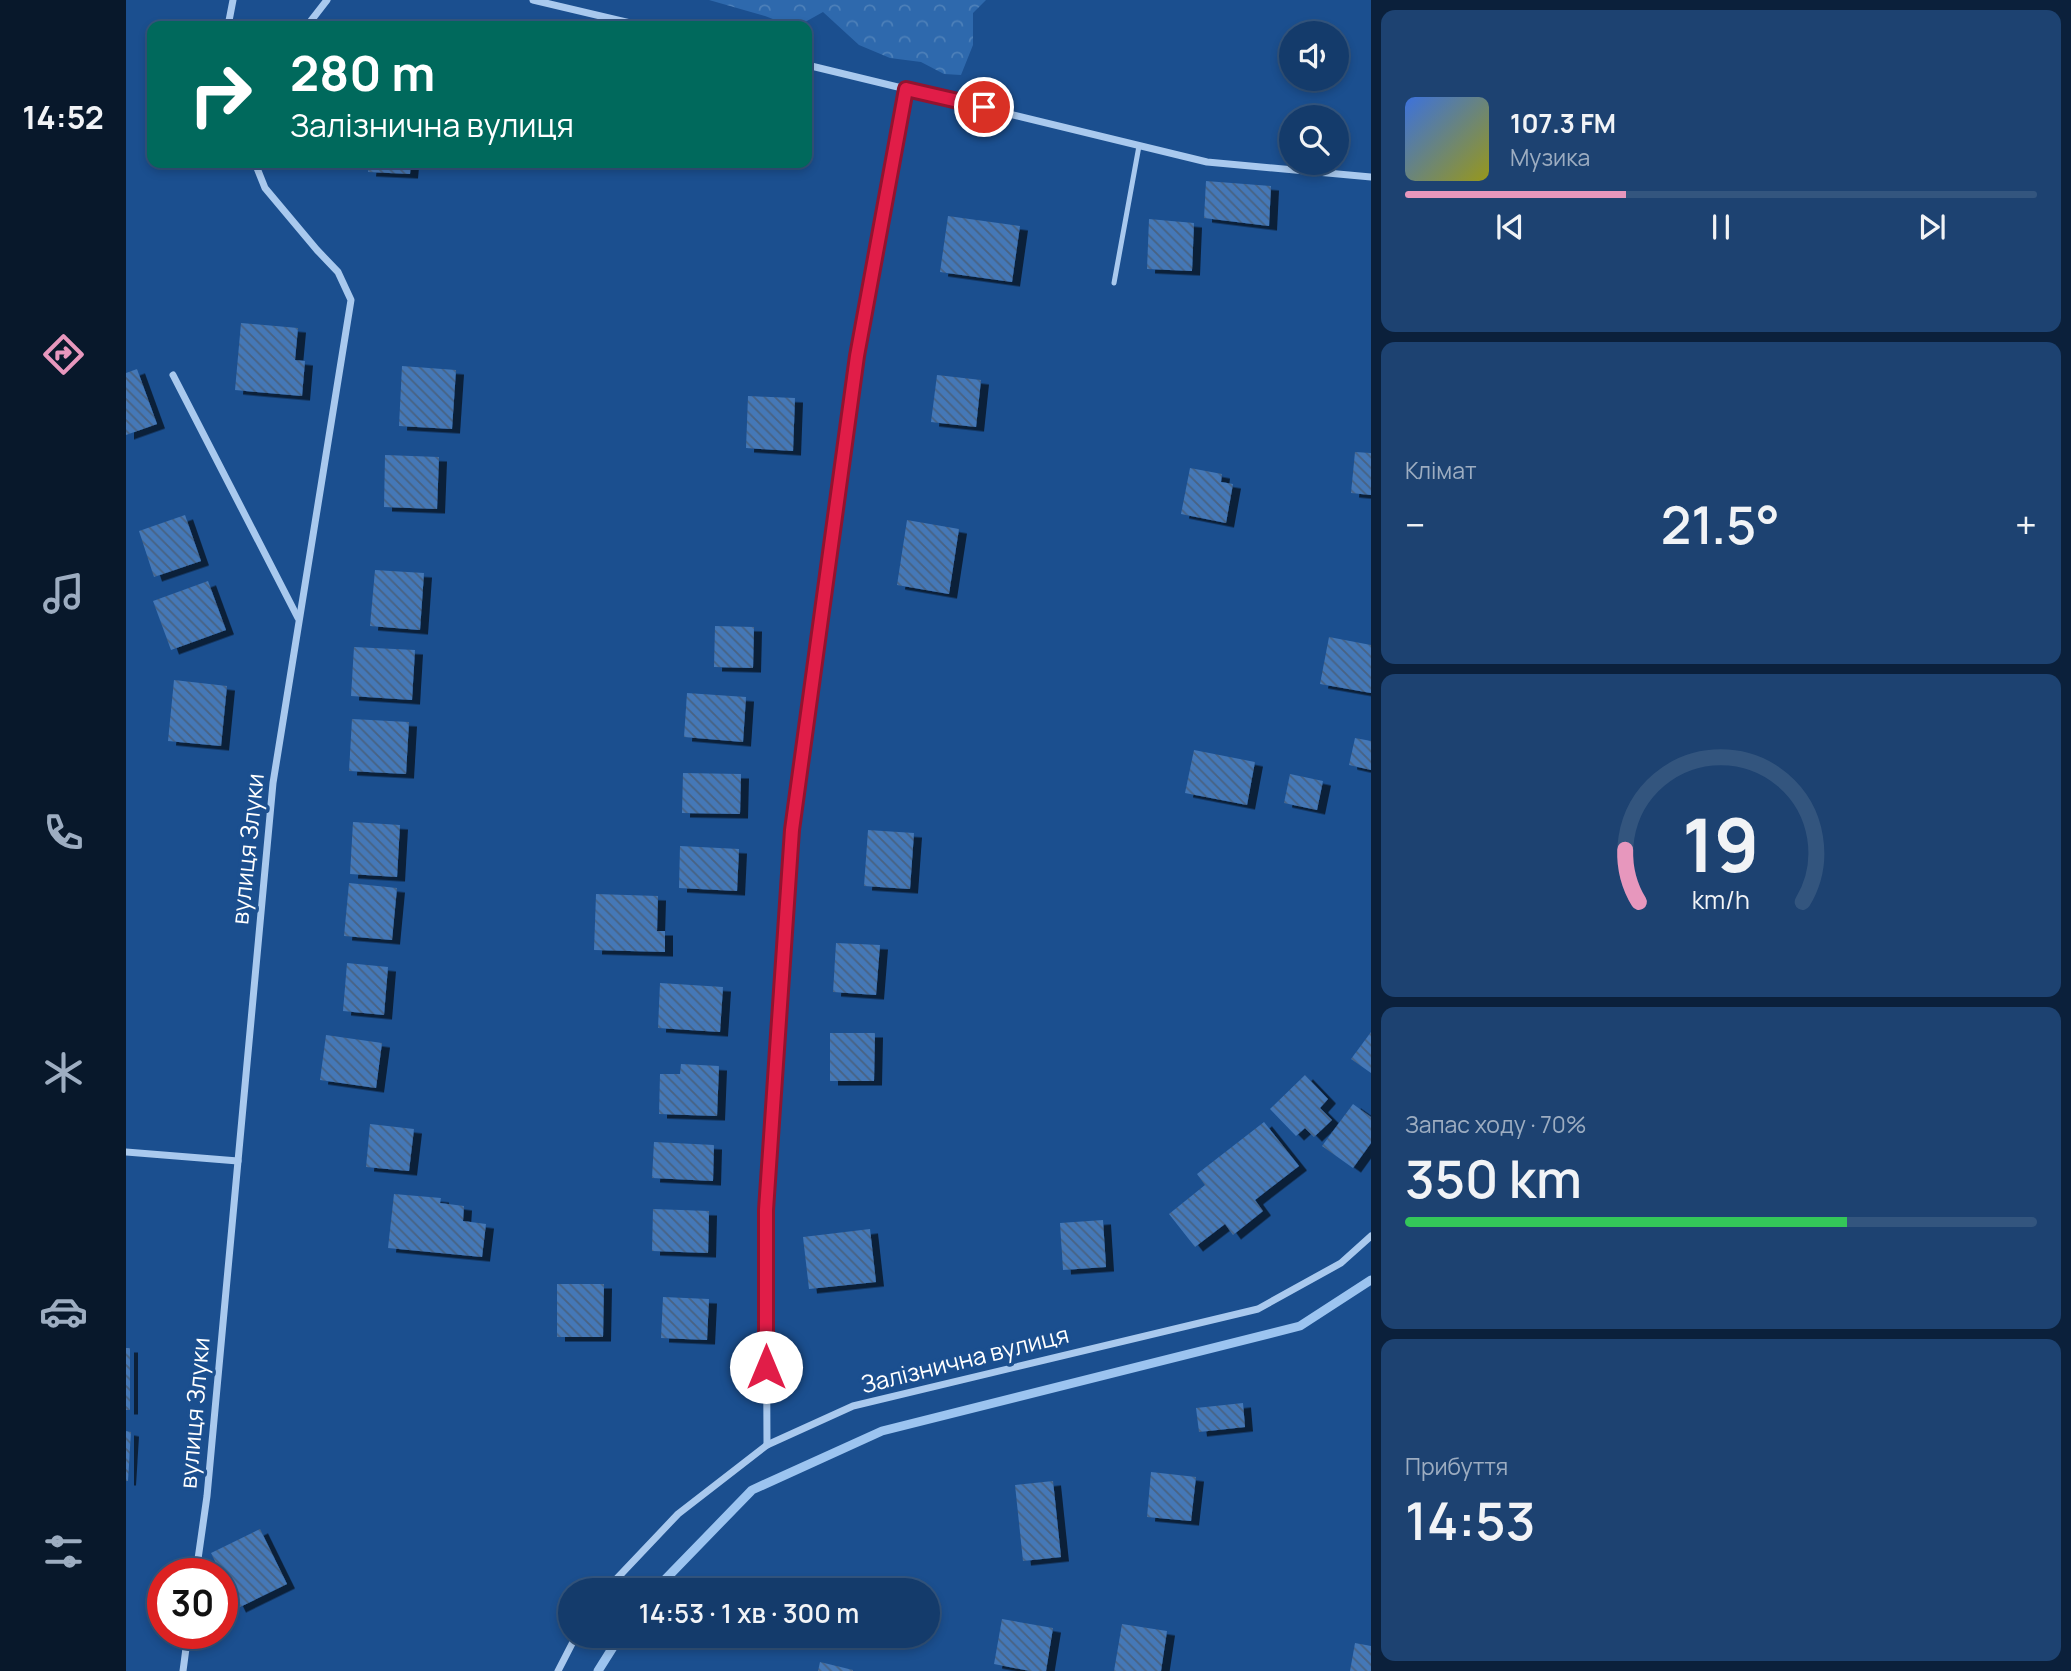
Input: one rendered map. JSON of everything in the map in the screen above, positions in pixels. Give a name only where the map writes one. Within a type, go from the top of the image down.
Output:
[{"type":"street","points":[[229,21],[233,0]]},
{"type":"street","points":[[311,21],[327,0]]},
{"type":"street","points":[[533,0],[622,21]]},
{"type":"street","points":[[812,66],[1207,162],[1371,177]]},
{"type":"street","points":[[767,1445],[766,1210],[792,830],[857,356],[906,89]]},
{"type":"street","name":"вулиця Злуки","points":[[198,1558],[207,1496],[273,782],[351,300],[338,272],[265,188],[257,168]]},
{"type":"street","points":[[173,375],[298,618]]},
{"type":"street","points":[[126,1152],[238,1161]]},
{"type":"street","name":"Залізнична вулиця","points":[[617,1578],[678,1514],[767,1445],[853,1406],[1258,1309],[1341,1263],[1371,1236]]},
{"type":"street","points":[[558,1671],[570,1648]]},
{"type":"street","points":[[183,1671],[186,1649]]},
{"type":"lane","points":[[1114,283],[1139,146]]},
{"type":"green space","points":[[709,0],[986,0],[973,13],[973,45],[961,75],[944,74],[921,62],[890,58],[859,45],[823,12],[807,21],[778,21]]},
{"type":"building","points":[[368,168],[411,168],[410,174],[368,172]]},
{"type":"building","points":[[1206,181],[1271,186],[1269,226],[1204,218]]},
{"type":"building","points":[[948,216],[1020,226],[1012,282],[940,272]]},
{"type":"building","points":[[1149,219],[1194,223],[1192,271],[1147,269]]},
{"type":"building","points":[[241,323],[298,328],[295,360],[305,361],[302,396],[235,390]]},
{"type":"building","points":[[402,366],[456,370],[452,429],[399,426]]},
{"type":"building","points":[[137,369],[157,424],[126,435],[126,373]]},
{"type":"building","points":[[937,375],[981,380],[976,427],[931,422]]},
{"type":"building","points":[[748,396],[795,398],[793,451],[746,448]]},
{"type":"building","points":[[1355,452],[1371,453],[1371,495],[1351,493]]},
{"type":"building","points":[[385,455],[439,457],[437,509],[384,507]]},
{"type":"building","points":[[1190,468],[1222,474],[1221,482],[1233,484],[1226,523],[1181,514]]},
{"type":"building","points":[[185,515],[201,561],[154,577],[139,531]]},
{"type":"building","points":[[907,520],[959,529],[949,594],[897,585]]},
{"type":"building","points":[[375,570],[424,573],[420,630],[370,626]]},
{"type":"building","points":[[208,581],[226,630],[171,650],[153,601]]},
{"type":"building","points":[[715,626],[754,627],[753,668],[714,667]]},
{"type":"building","points":[[1329,637],[1371,645],[1371,693],[1320,684]]},
{"type":"building","points":[[354,647],[415,650],[412,700],[351,696]]},
{"type":"building","points":[[174,680],[227,686],[221,746],[168,741]]},
{"type":"building","points":[[687,693],[746,697],[743,742],[684,737]]},
{"type":"building","points":[[352,719],[409,722],[406,774],[349,771]]},
{"type":"building","points":[[1355,738],[1371,741],[1371,770],[1349,765]]},
{"type":"building","points":[[1194,750],[1255,762],[1247,805],[1185,793]]},
{"type":"building","points":[[683,773],[741,774],[740,814],[682,813]]},
{"type":"building","points":[[1290,774],[1323,781],[1317,810],[1284,803]]},
{"type":"building","points":[[353,822],[400,825],[397,877],[350,874]]},
{"type":"building","points":[[868,830],[914,833],[910,889],[864,886]]},
{"type":"building","points":[[680,846],[739,849],[737,891],[679,888]]},
{"type":"building","points":[[349,883],[397,888],[392,940],[344,936]]},
{"type":"building","points":[[596,894],[658,896],[657,931],[665,931],[665,952],[594,950]]},
{"type":"building","points":[[836,943],[880,945],[876,995],[833,992]]},
{"type":"building","points":[[347,963],[388,967],[384,1015],[343,1011]]},
{"type":"building","points":[[660,983],[723,987],[720,1032],[658,1028]]},
{"type":"building","points":[[1371,1032],[1371,1073],[1351,1059]]},
{"type":"building","points":[[830,1033],[875,1033],[874,1081],[830,1081]]},
{"type":"building","points":[[326,1035],[382,1043],[376,1088],[320,1080]]},
{"type":"building","points":[[681,1064],[719,1066],[717,1116],[659,1114],[660,1074],[680,1074]]},
{"type":"building","points":[[1305,1075],[1328,1099],[1320,1108],[1332,1120],[1314,1137],[1305,1128],[1296,1136],[1270,1109]]},
{"type":"building","points":[[1353,1104],[1371,1117],[1371,1143],[1353,1168],[1322,1146]]},
{"type":"building","points":[[1264,1122],[1299,1166],[1255,1200],[1263,1211],[1233,1235],[1225,1224],[1195,1247],[1169,1214],[1205,1185],[1197,1174]]},
{"type":"building","points":[[370,1124],[414,1129],[409,1171],[366,1167]]},
{"type":"building","points":[[654,1142],[714,1145],[713,1181],[652,1178]]},
{"type":"building","points":[[394,1194],[441,1198],[440,1203],[464,1206],[463,1221],[486,1224],[482,1257],[388,1248]]},
{"type":"building","points":[[653,1209],[709,1211],[708,1253],[652,1251]]},
{"type":"building","points":[[1103,1220],[1106,1267],[1063,1270],[1060,1223]]},
{"type":"building","points":[[870,1229],[876,1282],[809,1289],[803,1237]]},
{"type":"building","points":[[557,1284],[604,1284],[603,1337],[557,1337]]},
{"type":"building","points":[[663,1297],[709,1299],[707,1340],[661,1338]]},
{"type":"building","points":[[126,1348],[130,1348],[130,1410],[126,1410]]},
{"type":"building","points":[[1243,1403],[1245,1427],[1199,1432],[1196,1408]]},
{"type":"building","points":[[126,1431],[131,1432],[128,1481],[126,1481]]},
{"type":"building","points":[[1151,1472],[1196,1477],[1191,1521],[1147,1517]]},
{"type":"building","points":[[1053,1481],[1061,1557],[1023,1561],[1015,1485]]},
{"type":"building","points":[[260,1529],[287,1584],[238,1608],[238,1558],[213,1558],[211,1553]]},
{"type":"building","points":[[1002,1619],[1053,1628],[1046,1671],[1030,1671],[994,1664]]},
{"type":"building","points":[[1122,1624],[1167,1631],[1161,1671],[1114,1671]]},
{"type":"building","points":[[1355,1643],[1371,1646],[1371,1671],[1350,1671]]},
{"type":"building","points":[[820,1662],[853,1670],[853,1671],[818,1671]]},
{"type":"waterway","points":[[667,1578],[752,1490],[882,1431],[1300,1326],[1371,1280]]},
{"type":"waterway","points":[[598,1671],[612,1648]]},
{"type":"route","points":[[766,1367],[766,1210],[792,830],[857,356],[906,89],[984,107]]}]
